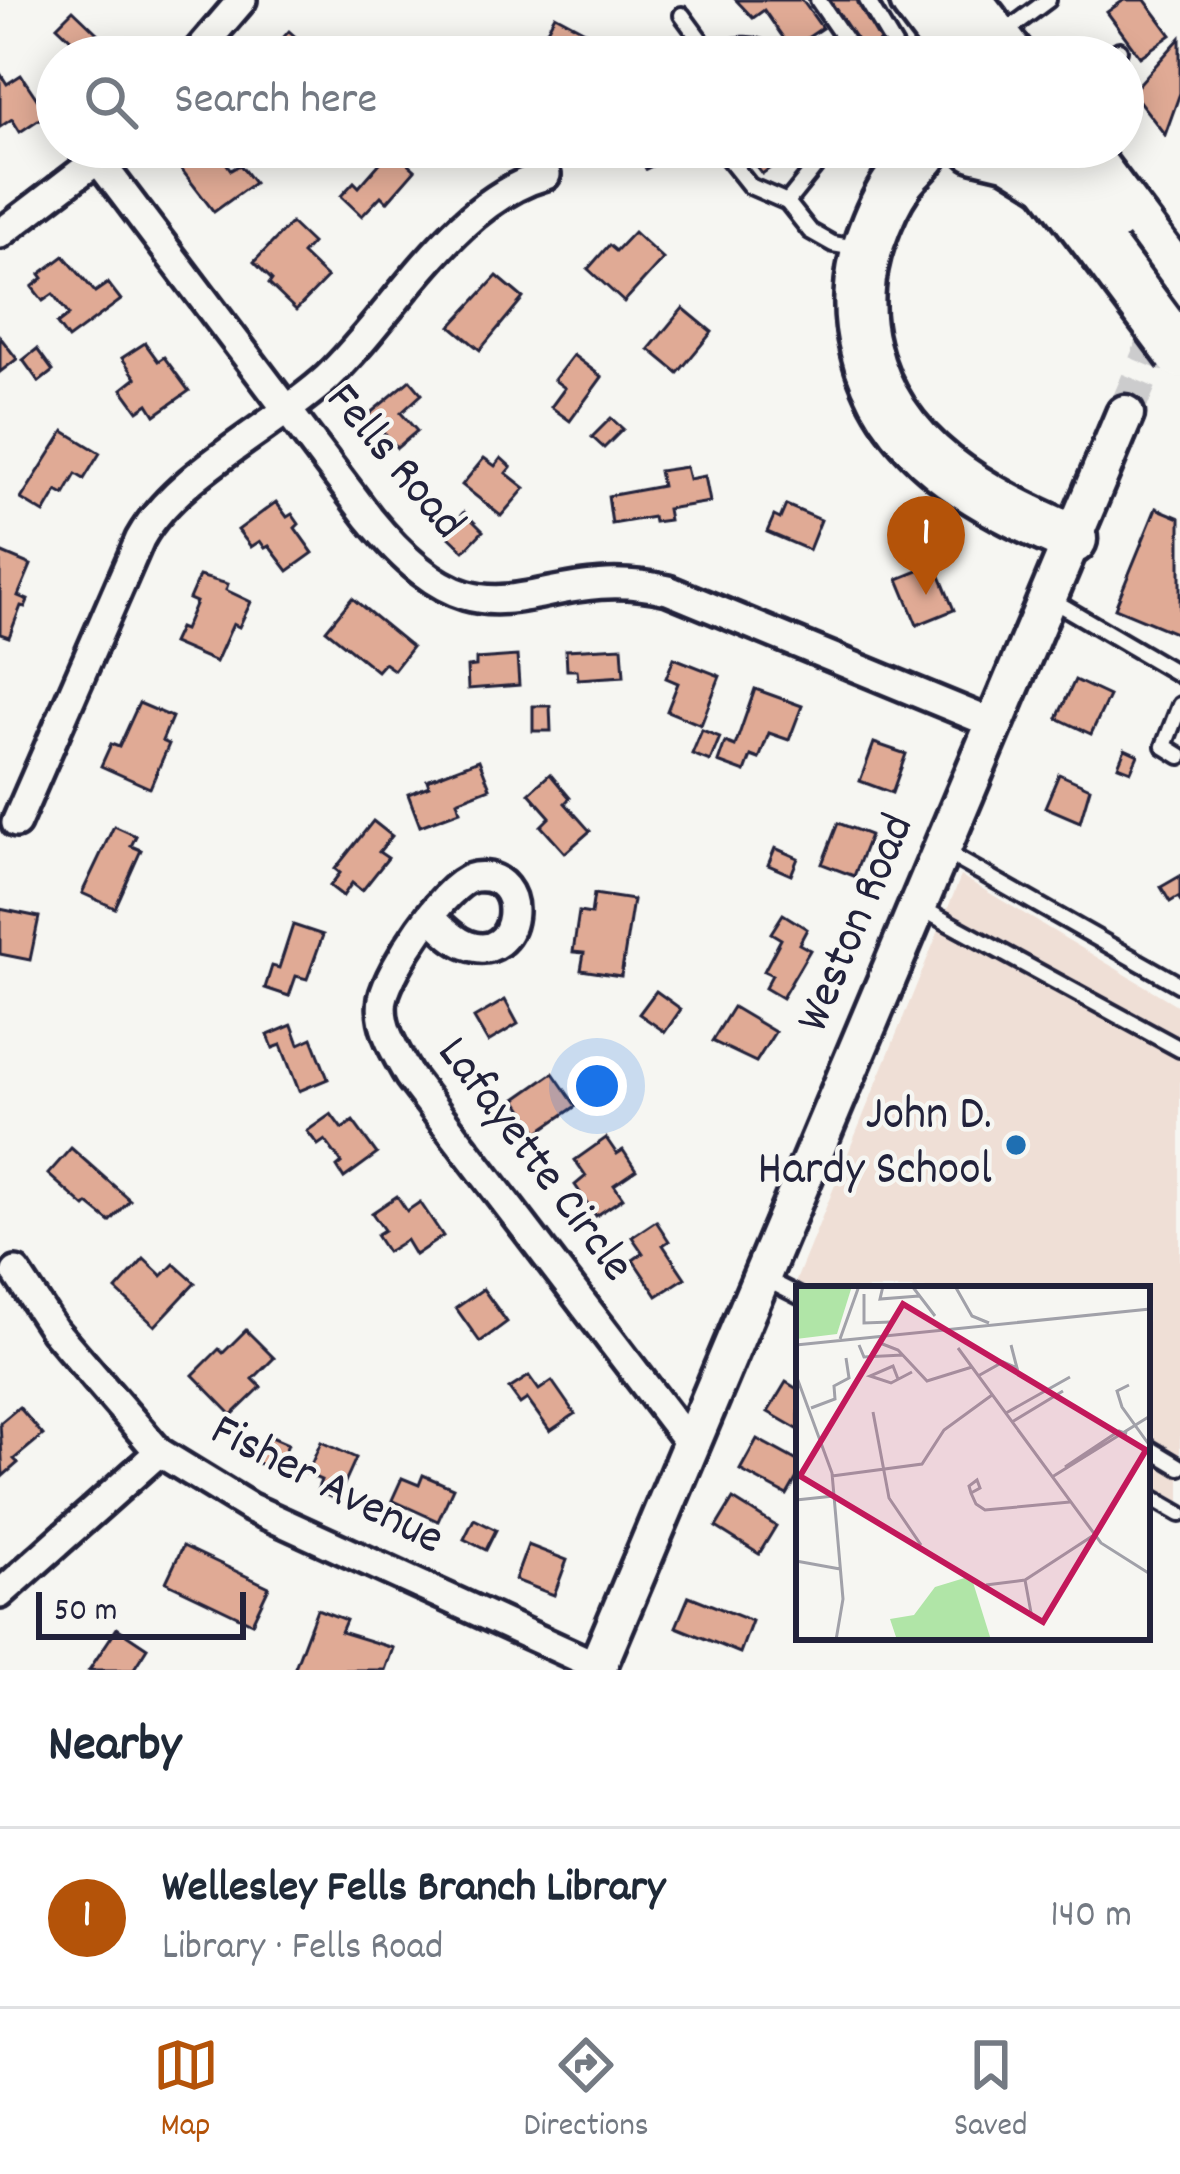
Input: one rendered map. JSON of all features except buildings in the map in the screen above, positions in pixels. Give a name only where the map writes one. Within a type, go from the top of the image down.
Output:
[{"type":"highway","points":[[915,0],[967,36]]},
{"type":"highway","points":[[915,0],[927,36]]},
{"type":"highway","points":[[967,0],[982,36]]},
{"type":"highway","points":[[912,168],[896,184],[866,250],[860,292],[863,342],[878,389],[911,440],[954,477],[1010,511],[1072,539]]},
{"type":"highway","points":[[1067,168],[1105,252],[1180,353]]},
{"type":"highway","points":[[1068,168],[1123,207],[1180,283]]},
{"type":"main road","name":"Weston Road","points":[[596,1668],[1125,414]]},
{"type":"street","points":[[211,36],[242,0]]},
{"type":"street","points":[[0,233],[87,168]]},
{"type":"street","name":"Fells Road","points":[[116,168],[288,410],[395,548],[430,578],[456,592],[497,602],[596,584],[668,590],[994,724]]},
{"type":"street","points":[[16,823],[147,527],[189,484],[335,370],[470,221],[506,192],[546,175]]},
{"type":"street","name":"Lafayette Circle","points":[[431,917],[394,972],[382,1002],[387,1036],[409,1076],[691,1444]]},
{"type":"street","name":"Fisher Avenue","points":[[16,1272],[54,1330],[159,1452],[249,1507],[596,1668]]},
{"type":"street","points":[[0,1594],[159,1452]]},
{"type":"lane","points":[[818,0],[842,36]]},
{"type":"lane","points":[[867,0],[888,36]]},
{"type":"lane","points":[[1006,36],[1048,0]]},
{"type":"lane","points":[[682,15],[696,36]]},
{"type":"lane","points":[[736,168],[750,186],[787,202],[819,237],[866,250]]},
{"type":"lane","points":[[787,202],[814,168]]},
{"type":"lane","points":[[1047,598],[1084,615],[1180,675]]},
{"type":"lane","points":[[1180,705],[1163,746],[1180,756]]},
{"type":"lane","points":[[941,849],[1180,985]]},
{"type":"lane","points":[[917,906],[1180,1049]]},
{"type":"lane","points":[[762,1277],[796,1294]]},
{"type":"lane","points":[[1150,1449],[1180,1466]]},
{"type":"lane","points":[[1150,1498],[1180,1514]]},
{"type":"shaded area","name":"John D. Hardy School","points":[[961,876],[1180,1007],[1180,1503],[1150,1486],[1150,1286],[795,1283]]},
{"type":"tunnel","points":[[1125,414],[1168,312]]},
{"type":"place","name":"Wellesley Fells Branch Library","points":[[926,595]]},
{"type":"place","name":"John D. Hardy School","points":[[1016,1145]]}]
